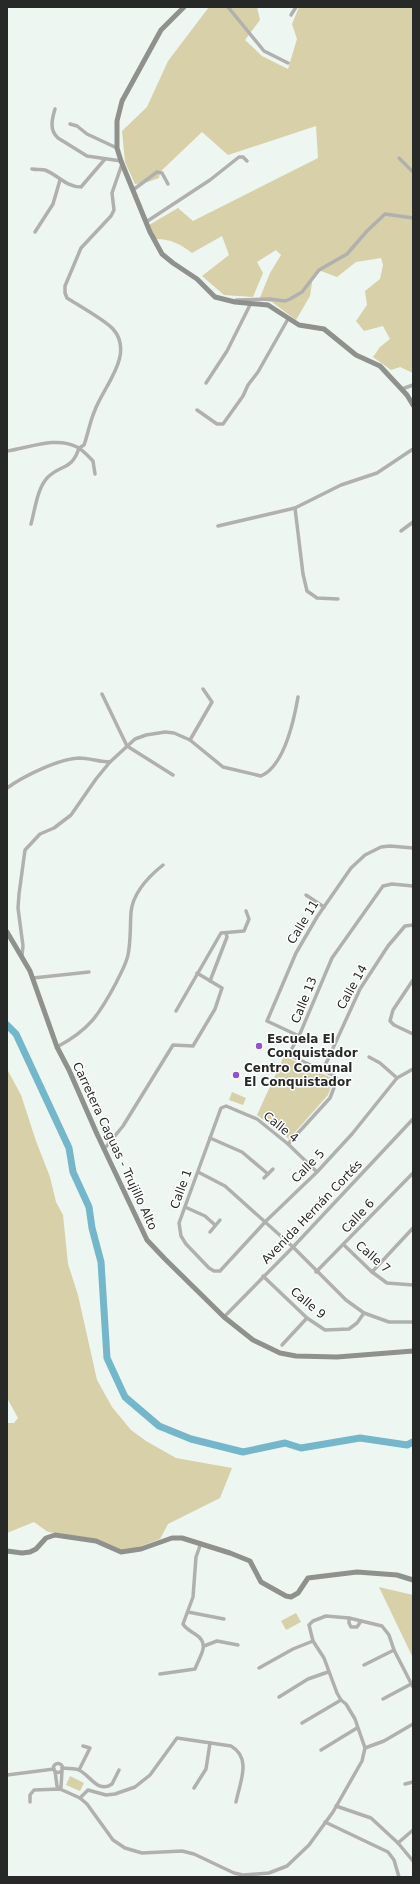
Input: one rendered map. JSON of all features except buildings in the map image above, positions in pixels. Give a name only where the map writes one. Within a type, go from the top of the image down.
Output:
[{"type":"street","points":[[184,7],[161,30],[122,101],[117,121],[117,148],[121,162],[146,222],[162,254],[197,279],[215,297],[225,300],[268,305],[299,325],[324,329],[356,355],[380,366],[402,389],[413,405]]},
{"type":"street","points":[[228,7],[264,51],[288,63]]},
{"type":"street","points":[[291,15],[296,7]]},
{"type":"street","points":[[54,111],[51,123],[54,134],[80,153],[121,162]]},
{"type":"street","points":[[70,124],[77,126],[87,134],[117,148]]},
{"type":"street","points":[[146,222],[210,180],[239,157],[243,157],[247,161]]},
{"type":"street","points":[[399,158],[413,172]]},
{"type":"street","points":[[32,170],[45,170],[60,180],[81,187],[105,159]]},
{"type":"street","points":[[31,524],[44,483],[54,473],[69,465],[79,448],[84,445],[95,410],[116,369],[120,357],[120,343],[113,329],[67,298],[65,286],[81,248],[111,216],[114,210],[112,193],[121,162]]},
{"type":"street","points":[[133,190],[157,172],[162,173],[168,184]]},
{"type":"street","points":[[35,232],[53,204],[60,180]]},
{"type":"street","points":[[225,300],[290,300],[302,292],[319,270],[347,254],[384,214],[413,218]]},
{"type":"street","points":[[206,383],[227,351],[251,303]]},
{"type":"street","points":[[197,410],[217,424],[223,424],[258,372],[288,319]]},
{"type":"street","points":[[402,389],[413,385]]},
{"type":"street","points":[[7,451],[54,442],[68,443],[79,448],[93,462],[95,474]]},
{"type":"street","points":[[218,526],[295,508],[341,485],[377,473],[413,449]]},
{"type":"street","points":[[295,508],[303,574],[307,591],[317,598],[338,599]]},
{"type":"street","points":[[401,531],[413,522]]},
{"type":"street","points":[[190,740],[212,702],[203,689]]},
{"type":"street","points":[[102,694],[127,746],[173,774]]},
{"type":"street","points":[[22,955],[23,946],[18,908],[25,850],[40,834],[54,828],[71,816],[96,779],[110,762],[127,746],[146,735],[165,732],[174,733],[190,740],[223,767],[261,776],[267,773],[272,767],[289,736],[298,697]]},
{"type":"street","points":[[7,788],[18,780],[68,760],[80,758],[110,762]]},
{"type":"street","name":"Calle 11","points":[[300,1036],[267,1021],[296,953],[324,907],[351,868],[364,855],[390,846],[413,848]]},
{"type":"street","points":[[57,1047],[71,1039],[93,1022],[103,1009],[128,956],[132,926],[131,912],[135,898],[144,882],[163,865]]},
{"type":"street","name":"Calle 13","points":[[288,1144],[330,1098],[337,1080],[336,1076],[291,1056],[291,1050],[300,1036],[332,958],[383,886],[392,884],[413,886]]},
{"type":"street","points":[[306,895],[324,907]]},
{"type":"street","points":[[176,1011],[221,933],[244,931],[249,919],[246,911]]},
{"type":"street","name":"Calle 14","points":[[323,1070],[360,989],[388,946],[405,926],[413,925]]},
{"type":"street","name":"Carretera Caguas - Trujillo Alto","points":[[7,932],[22,955],[33,978],[57,1047],[147,1240],[224,1317],[254,1340],[280,1353],[296,1356],[337,1356],[413,1351]]},
{"type":"street","points":[[210,981],[227,937],[226,933]]},
{"type":"street","points":[[33,978],[89,972]]},
{"type":"street","points":[[105,1148],[123,1126],[173,1045],[193,1046],[215,1009],[222,988],[197,973]]},
{"type":"street","points":[[413,980],[393,1010],[390,1020],[394,1025],[413,1034]]},
{"type":"street","points":[[369,1057],[380,1063],[397,1078]]},
{"type":"street","name":"Calle 5","points":[[214,1271],[220,1271],[266,1221],[317,1172],[352,1134],[397,1078],[413,1069]]},
{"type":"street","name":"Calle 4","points":[[226,1106],[257,1119],[288,1144],[317,1172]]},
{"type":"street","name":"Calle 1","points":[[214,1271],[186,1244],[181,1236],[180,1223],[221,1108],[226,1106]]},
{"type":"street","name":"Avenida Hernán Cortés","points":[[224,1317],[263,1276],[294,1247],[413,1119]]},
{"type":"street","points":[[210,1138],[242,1152],[268,1174]]},
{"type":"street","points":[[264,1178],[273,1169]]},
{"type":"street","points":[[198,1172],[225,1186],[294,1247],[316,1272],[346,1300],[364,1313],[389,1322],[413,1322]]},
{"type":"street","name":"Calle 6","points":[[316,1272],[413,1173]]},
{"type":"street","points":[[185,1207],[205,1216],[215,1225]]},
{"type":"street","points":[[210,1232],[220,1220]]},
{"type":"street","points":[[372,1272],[413,1228]]},
{"type":"street","name":"Calle 7","points":[[344,1245],[372,1272],[387,1283],[413,1285]]},
{"type":"street","name":"Calle 9","points":[[263,1276],[307,1318],[325,1330],[350,1329],[357,1323],[364,1313]]},
{"type":"street","points":[[282,1345],[307,1318]]},
{"type":"street","points":[[7,1551],[22,1553],[30,1552],[36,1549],[46,1538],[55,1535],[96,1541],[121,1552],[130,1552],[176,1537],[201,1543],[250,1561],[261,1582],[286,1596],[295,1596],[308,1578],[314,1577],[357,1572],[397,1575],[413,1580]]},
{"type":"street","points":[[160,1674],[194,1669],[204,1646],[202,1638],[186,1628],[183,1624],[193,1597],[196,1557],[201,1543]]},
{"type":"street","points":[[188,1612],[224,1619]]},
{"type":"street","points":[[30,1802],[30,1795],[34,1790],[60,1789],[80,1798],[87,1804],[113,1840],[125,1848],[142,1853],[182,1851],[194,1854],[234,1873],[243,1875],[269,1873],[286,1866],[309,1845],[336,1806],[362,1761],[365,1748],[355,1719],[346,1704],[341,1700],[328,1672],[321,1651],[313,1641],[309,1625],[313,1621],[326,1616],[361,1620],[382,1626],[389,1635],[394,1650],[412,1686],[383,1699]]},
{"type":"street","points":[[349,1618],[348,1623],[351,1627],[357,1627],[361,1620]]},
{"type":"street","points":[[204,1646],[218,1641],[238,1645]]},
{"type":"street","points":[[259,1668],[293,1649],[313,1641]]},
{"type":"street","points":[[364,1665],[394,1650]]},
{"type":"street","points":[[279,1697],[308,1679],[328,1672]]},
{"type":"street","points":[[302,1723],[341,1700]]},
{"type":"street","points":[[365,1748],[384,1741],[413,1724]]},
{"type":"street","points":[[321,1750],[357,1728]]},
{"type":"street","points":[[80,1798],[88,1790],[106,1795],[115,1794],[135,1787],[150,1775],[178,1738],[231,1746],[238,1750],[243,1756],[244,1766],[236,1802]]},
{"type":"street","points":[[194,1788],[206,1769],[210,1743]]},
{"type":"street","points":[[80,1770],[90,1748],[83,1746]]},
{"type":"street","points":[[58,1764],[61,1764],[62,1769],[60,1789],[57,1786],[55,1770],[58,1764]]},
{"type":"street","points":[[7,1775],[62,1769],[80,1770],[98,1785],[104,1787],[112,1784],[119,1770]]},
{"type":"street","points":[[405,1784],[413,1782]]},
{"type":"street","points":[[336,1806],[371,1818],[398,1843],[413,1861]]},
{"type":"street","points":[[325,1822],[388,1852],[394,1860],[399,1877]]},
{"type":"street","points":[[398,1843],[413,1830]]},
{"type":"shaded area","points":[[209,7],[257,7],[260,20],[245,40],[262,56],[288,69],[297,39],[292,24],[299,7],[413,7],[413,373],[400,367],[391,370],[373,357],[380,347],[390,339],[383,326],[364,331],[356,321],[367,305],[365,291],[380,279],[383,265],[381,258],[356,262],[337,277],[321,271],[313,276],[310,296],[296,320],[272,302],[259,300],[270,273],[281,255],[276,250],[257,262],[263,273],[253,297],[224,295],[202,276],[229,255],[222,236],[192,253],[175,243],[156,239],[149,225],[178,208],[193,221],[318,158],[316,126],[228,155],[202,132],[160,172],[159,178],[145,183],[135,184],[125,162],[122,131],[147,107],[168,61]]},
{"type":"shaded area","points":[[284,1056],[334,1079],[328,1095],[289,1139],[257,1115]]},
{"type":"shaded area","points":[[7,1069],[21,1095],[50,1177],[56,1202],[63,1215],[68,1264],[78,1295],[97,1380],[112,1407],[131,1430],[146,1441],[176,1458],[232,1468],[220,1498],[168,1524],[160,1539],[131,1550],[120,1550],[96,1539],[48,1532],[34,1522],[7,1533],[7,1423],[14,1423],[18,1418],[7,1398]]},
{"type":"shaded area","points":[[232,1092],[246,1098],[243,1105],[229,1100]]},
{"type":"shaded area","points":[[379,1587],[413,1595],[413,1658]]},
{"type":"shaded area","points":[[296,1613],[301,1622],[286,1630],[281,1621]]},
{"type":"shaded area","points":[[70,1776],[84,1783],[80,1791],[66,1785]]},
{"type":"waterway","points":[[7,1025],[16,1034],[69,1148],[73,1172],[89,1207],[92,1228],[101,1262],[107,1358],[125,1397],[159,1426],[191,1439],[243,1452],[285,1443],[301,1448],[360,1438],[407,1445],[413,1442]]},
{"type":"place","name":"Escuela El Conquistador","points":[[259,1046]]},
{"type":"place","name":"Centro Comunal El Conquistador","points":[[236,1075]]}]
